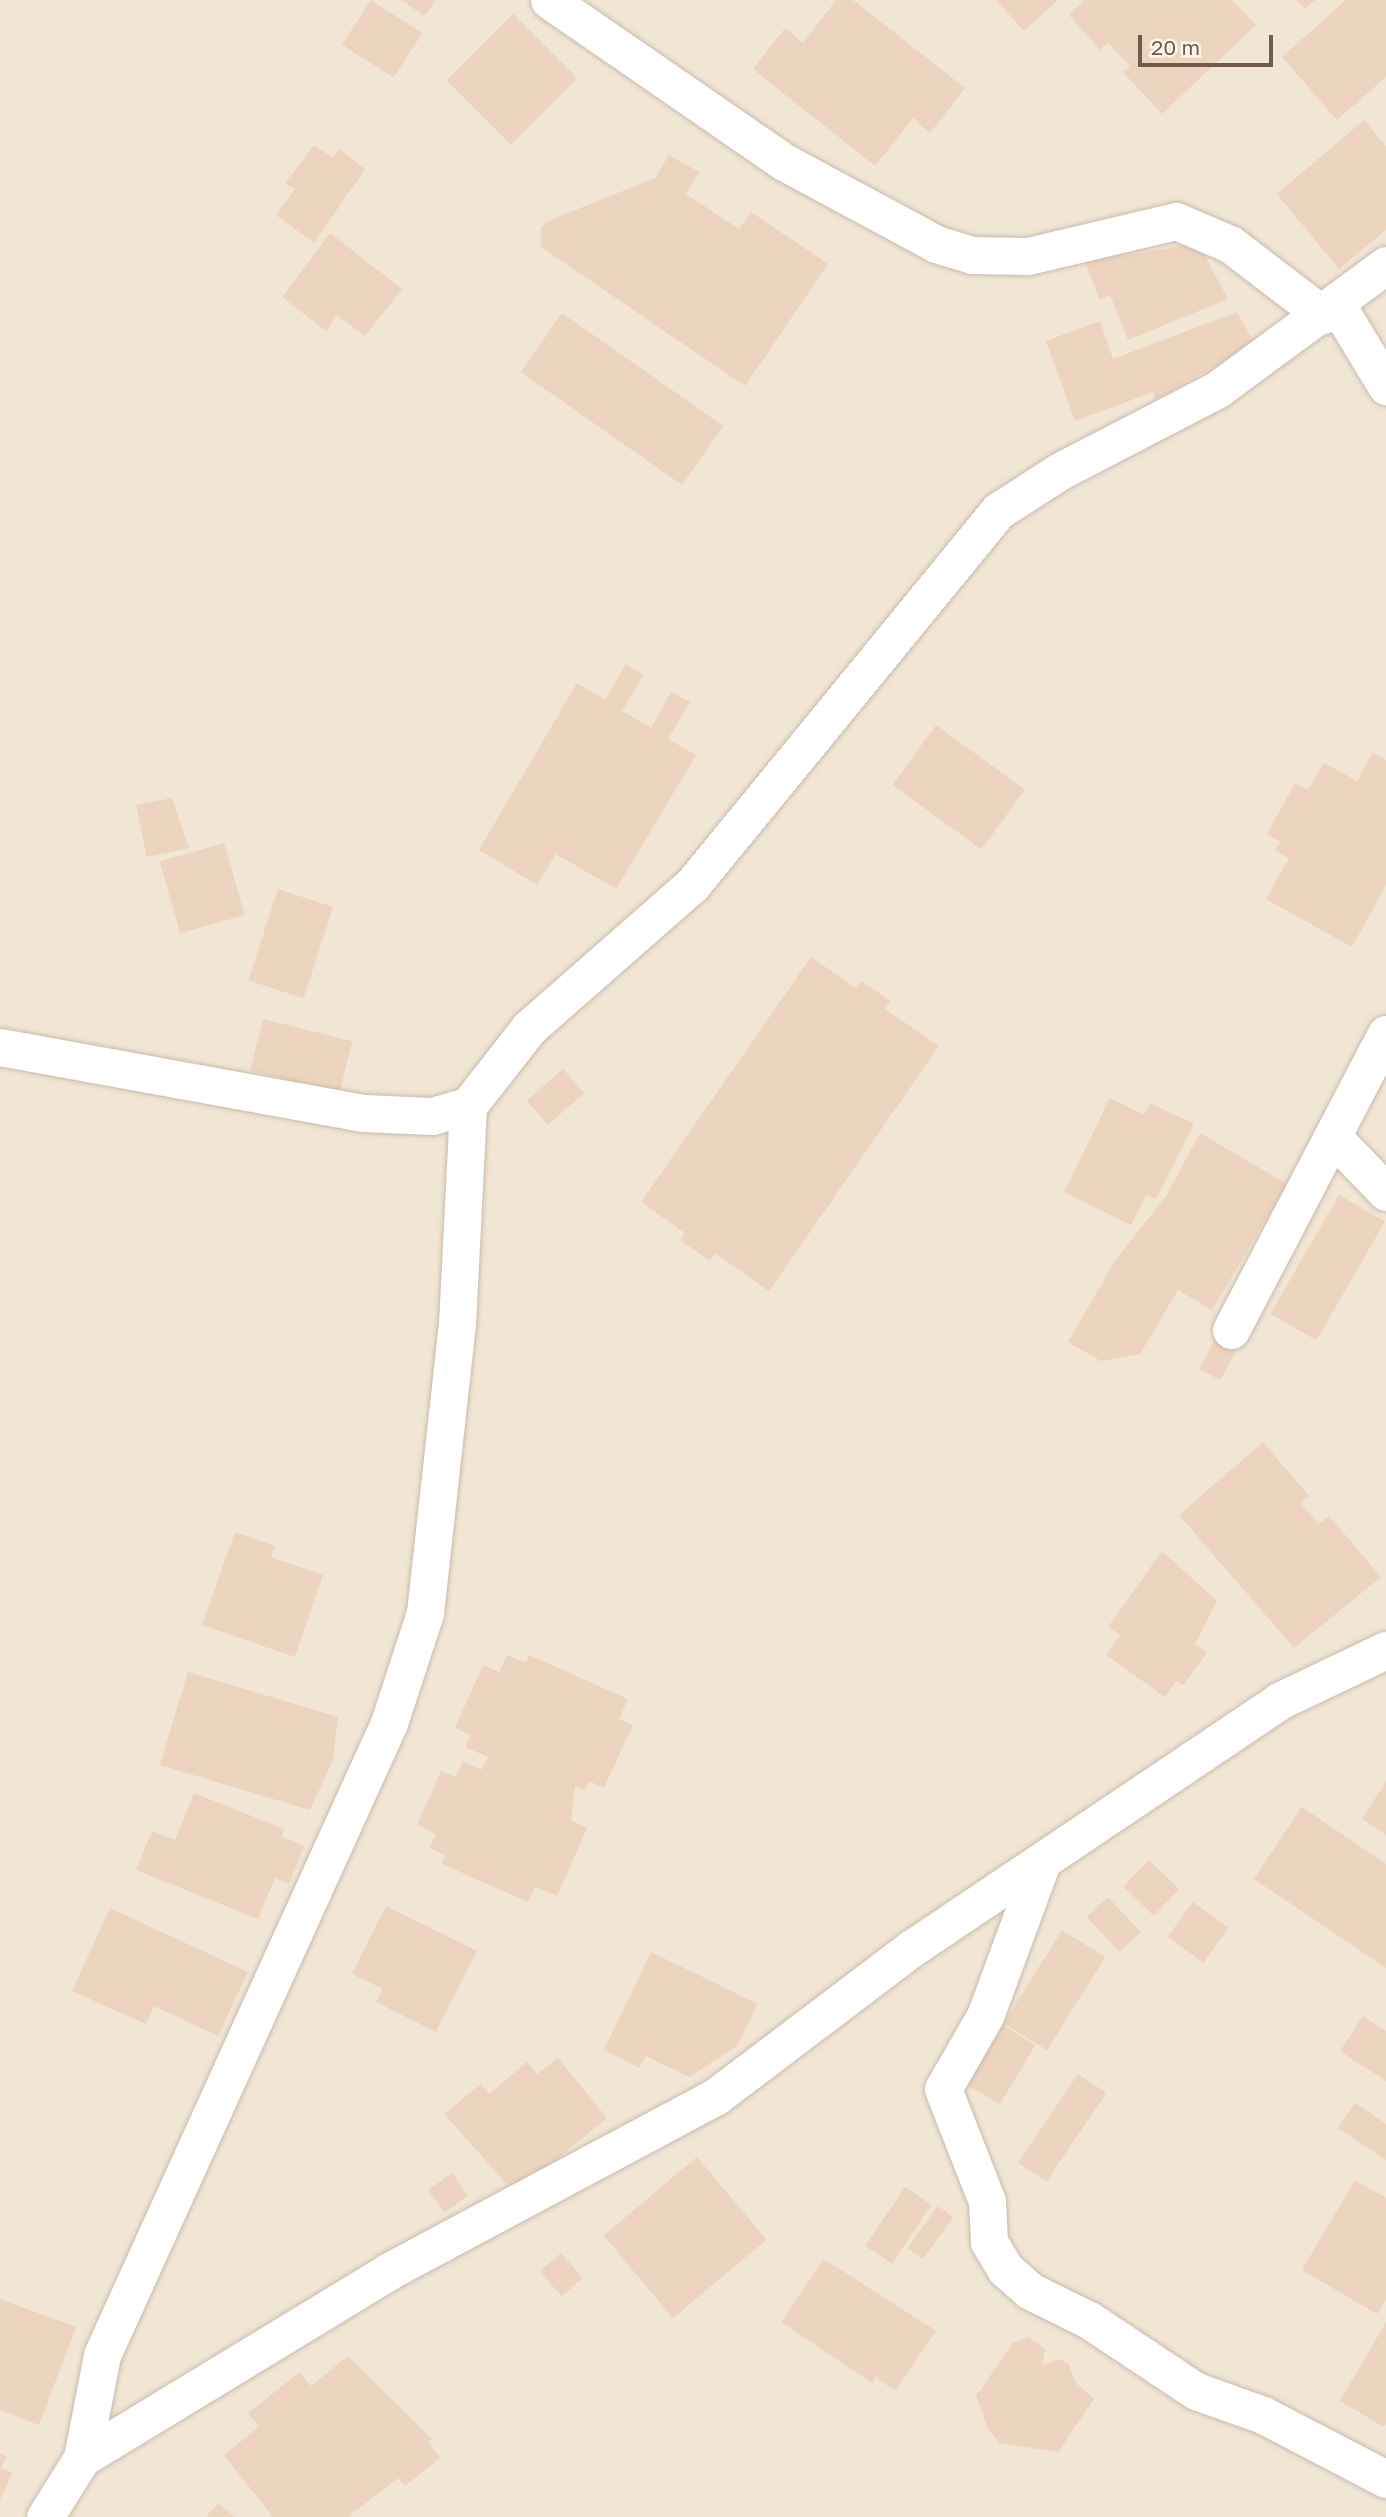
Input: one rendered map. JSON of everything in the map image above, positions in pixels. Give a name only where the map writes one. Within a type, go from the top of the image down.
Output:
[{"type":"street","points":[[549,0],[783,162],[936,244],[972,255],[1028,256],[1176,220],[1230,244],[1330,310],[1386,386]]},
{"type":"street","points":[[0,1046],[363,1113],[432,1116],[468,1105],[529,1028],[700,875],[998,511],[1060,471],[1219,390],[1330,310],[1386,265]]},
{"type":"street","points":[[1231,1330],[1334,1138],[1386,1034]]},
{"type":"street","points":[[44,2517],[82,2458],[102,2355],[389,1723],[425,1613],[457,1324],[468,1105]]},
{"type":"street","points":[[1334,1138],[1386,1192]]},
{"type":"street","points":[[82,2458],[389,2272],[715,2097],[912,1948],[1279,1701],[1386,1650]]},
{"type":"street","points":[[1042,1862],[985,2016],[943,2089],[987,2201],[989,2242],[1005,2269],[1030,2291],[1089,2320],[1196,2391],[1327,2445],[1386,2479]]},
{"type":"shaded area","points":[[0,0],[1386,0],[1386,2517],[0,2517]]},
{"type":"building","points":[[371,0],[422,33],[393,78],[342,44]]},
{"type":"building","points":[[402,0],[432,0],[435,2],[424,16]]},
{"type":"building","points":[[836,0],[853,0],[965,88],[930,133],[913,118],[875,166],[753,69],[785,28],[803,43]]},
{"type":"building","points":[[996,0],[1058,0],[1024,31]]},
{"type":"building","points":[[1085,0],[1232,0],[1256,25],[1162,114],[1123,72],[1130,66],[1108,43],[1100,50],[1069,15]]},
{"type":"building","points":[[1297,0],[1315,0],[1305,9]]},
{"type":"building","points":[[1346,0],[1386,0],[1386,77],[1337,120],[1282,57]]},
{"type":"building","points":[[513,14],[577,78],[511,145],[447,80]]},
{"type":"building","points":[[1364,120],[1386,146],[1386,230],[1339,269],[1277,194]]},
{"type":"building","points":[[314,145],[333,158],[339,149],[365,169],[314,243],[276,215],[295,189],[285,183]]},
{"type":"building","points":[[669,155],[699,172],[686,194],[739,229],[751,212],[828,264],[745,386],[541,247],[541,227],[548,221],[655,178]]},
{"type":"building","points":[[330,233],[402,289],[365,336],[337,315],[326,331],[282,297]]},
{"type":"building","points":[[1198,243],[1228,299],[1128,340],[1110,295],[1100,300],[1084,260],[1118,245],[1122,256]]},
{"type":"building","points":[[1237,312],[1255,344],[1155,400],[1153,392],[1075,421],[1046,341],[1100,321],[1113,359]]},
{"type":"building","points":[[562,313],[723,426],[682,485],[521,372]]},
{"type":"building","points":[[626,664],[643,675],[622,711],[651,728],[671,692],[690,702],[668,739],[696,755],[616,889],[556,854],[537,885],[479,850],[577,683],[605,699]]},
{"type":"building","points":[[936,725],[1025,790],[981,850],[893,785]]},
{"type":"building","points":[[1373,753],[1386,760],[1386,885],[1352,947],[1266,899],[1289,858],[1275,851],[1280,842],[1267,834],[1295,783],[1308,790],[1324,763],[1357,781]]},
{"type":"building","points":[[172,798],[189,848],[147,857],[136,805]]},
{"type":"building","points":[[224,843],[245,915],[180,934],[160,861]]},
{"type":"building","points":[[278,889],[333,907],[303,998],[248,980]]},
{"type":"building","points":[[811,957],[856,988],[862,981],[890,1001],[885,1009],[939,1046],[769,1291],[715,1253],[710,1261],[680,1240],[685,1233],[641,1202]]},
{"type":"building","points":[[263,1019],[352,1041],[339,1093],[250,1070]]},
{"type":"building","points":[[563,1069],[584,1093],[548,1125],[527,1100]]},
{"type":"building","points":[[1110,1098],[1144,1115],[1150,1103],[1194,1124],[1156,1199],[1146,1195],[1131,1225],[1064,1192]]},
{"type":"building","points":[[1200,1133],[1287,1184],[1212,1310],[1178,1290],[1140,1354],[1101,1361],[1068,1342],[1115,1261],[1168,1193]]},
{"type":"building","points":[[1339,1195],[1385,1222],[1316,1340],[1270,1314]]},
{"type":"building","points":[[1219,1332],[1240,1343],[1220,1380],[1199,1369]]},
{"type":"building","points":[[1263,1442],[1309,1496],[1300,1503],[1319,1524],[1329,1516],[1381,1577],[1294,1648],[1179,1515]]},
{"type":"building","points":[[235,1532],[275,1546],[271,1557],[323,1575],[295,1657],[202,1625]]},
{"type":"building","points":[[1162,1551],[1217,1601],[1195,1644],[1207,1653],[1183,1685],[1176,1681],[1165,1697],[1106,1655],[1120,1635],[1108,1627]]},
{"type":"building","points":[[507,1655],[526,1663],[529,1655],[628,1699],[619,1719],[633,1725],[604,1788],[589,1781],[585,1791],[575,1786],[571,1820],[587,1828],[557,1896],[535,1887],[528,1902],[442,1864],[445,1855],[430,1848],[436,1834],[417,1825],[441,1771],[455,1777],[463,1761],[481,1770],[488,1757],[465,1747],[471,1735],[455,1728],[483,1665],[499,1672]]},
{"type":"building","points":[[188,1672],[338,1717],[333,1760],[310,1810],[160,1765]]},
{"type":"building","points":[[1386,1781],[1386,1835],[1362,1819]]},
{"type":"building","points":[[194,1793],[284,1829],[282,1837],[304,1846],[289,1884],[275,1878],[258,1919],[136,1870],[152,1831],[175,1840]]},
{"type":"building","points":[[1302,1807],[1386,1864],[1386,1968],[1254,1879]]},
{"type":"building","points":[[1149,1860],[1179,1889],[1154,1916],[1123,1887]]},
{"type":"building","points":[[1108,1897],[1141,1932],[1120,1952],[1087,1917]]},
{"type":"building","points":[[1193,1902],[1229,1928],[1203,1963],[1168,1937]]},
{"type":"building","points":[[386,1906],[477,1951],[436,2032],[376,2002],[383,1989],[352,1974]]},
{"type":"building","points":[[110,1908],[248,1972],[218,2036],[154,2006],[146,2024],[72,1991]]},
{"type":"building","points":[[1062,1930],[1105,1957],[1047,2050],[1004,2023]]},
{"type":"building","points":[[651,1952],[758,2004],[737,2046],[689,2077],[646,2056],[639,2068],[604,2050]]},
{"type":"building","points":[[1363,2016],[1386,2031],[1386,2081],[1340,2051]]},
{"type":"building","points":[[1002,2025],[1035,2045],[1000,2104],[966,2084]]},
{"type":"building","points":[[558,2058],[607,2118],[515,2193],[444,2114],[481,2084],[489,2094],[527,2062],[537,2074]]},
{"type":"building","points":[[1078,2074],[1106,2093],[1046,2182],[1018,2163]]},
{"type":"building","points":[[1355,2103],[1386,2124],[1386,2160],[1338,2128]]},
{"type":"building","points":[[697,2157],[766,2240],[673,2318],[604,2235]]},
{"type":"building","points":[[452,2173],[468,2196],[444,2213],[428,2190]]},
{"type":"building","points":[[1355,2180],[1386,2198],[1386,2300],[1377,2314],[1302,2270]]},
{"type":"building","points":[[905,2187],[932,2205],[892,2264],[865,2246]]},
{"type":"building","points":[[938,2206],[953,2217],[923,2259],[907,2248]]},
{"type":"building","points":[[561,2253],[583,2278],[562,2296],[540,2271]]},
{"type":"building","points":[[824,2259],[936,2331],[895,2391],[877,2378],[880,2371],[872,2383],[781,2322]]},
{"type":"building","points":[[0,2299],[76,2327],[39,2425],[0,2410]]},
{"type":"building","points":[[1386,2322],[1386,2424],[1384,2427],[1340,2401]]},
{"type":"building","points":[[1028,2337],[1045,2349],[1042,2366],[1058,2359],[1068,2363],[1076,2383],[1094,2399],[1058,2452],[1000,2443],[989,2431],[976,2396],[1013,2343]]},
{"type":"building","points":[[348,2356],[432,2439],[427,2441],[440,2458],[405,2486],[398,2478],[348,2517],[273,2517],[224,2455],[259,2427],[248,2413],[300,2372],[311,2386]]},
{"type":"building","points":[[0,2454],[7,2457],[1,2468],[12,2473],[0,2500]]},
{"type":"building","points":[[218,2503],[235,2517],[206,2517]]}]
